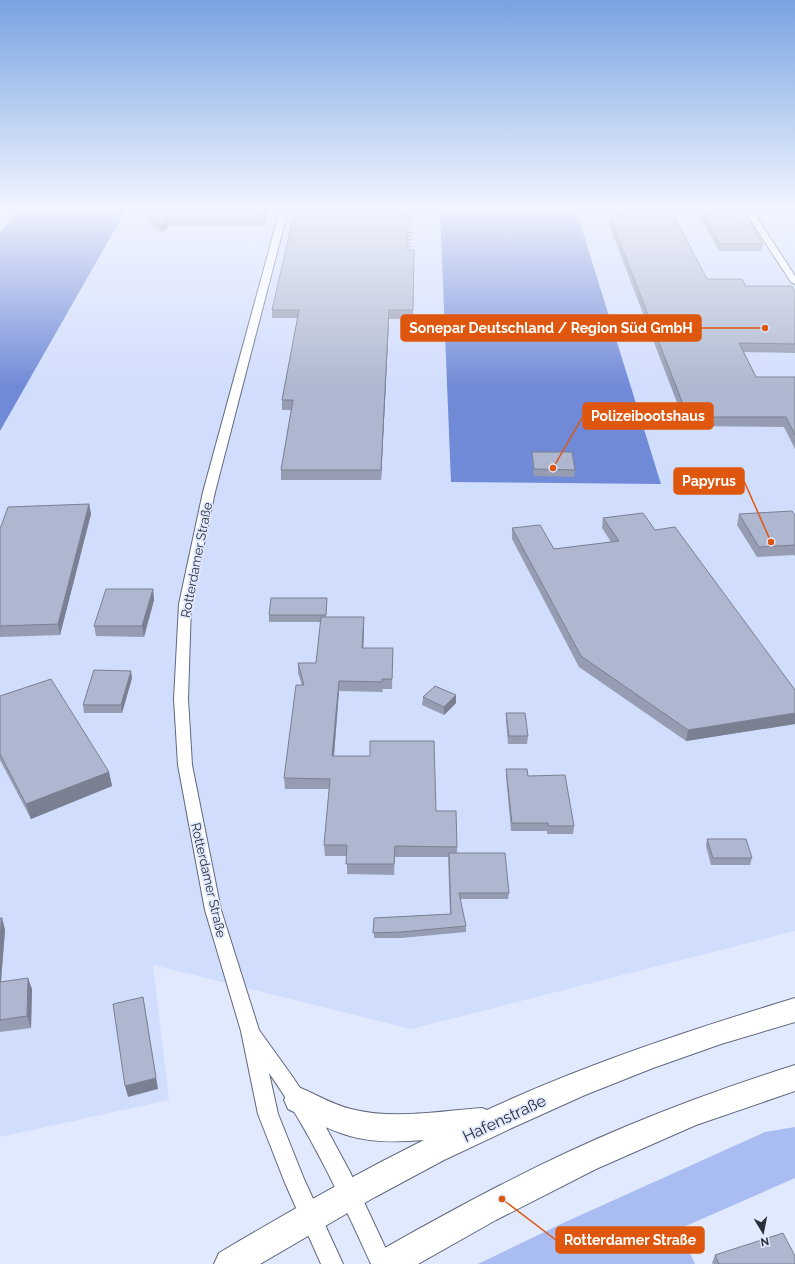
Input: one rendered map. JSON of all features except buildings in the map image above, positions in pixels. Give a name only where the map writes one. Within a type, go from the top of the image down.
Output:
[{"type":"main road","name":"Hafenstraße","points":[[230,1264],[349,1193],[492,1122],[538,1101],[663,1052],[795,1010]]},
{"type":"main road","points":[[387,1264],[502,1199],[586,1158],[714,1106],[795,1078]]},
{"type":"main road","points":[[298,1100],[352,1123],[367,1126],[389,1127],[492,1122]]},
{"type":"street","name":"Rotterdamer Straße","points":[[268,269],[209,492],[185,604],[181,699],[185,765],[213,910],[250,1031],[268,1114],[309,1216],[332,1264]]},
{"type":"street","points":[[787,269],[795,282]]},
{"type":"street","name":"Rotterdamer Straße","points":[[250,1031],[298,1100],[320,1136],[349,1193],[382,1264]]},
{"type":"shaded area","points":[[0,269],[92,269],[0,431]]},
{"type":"shaded area","points":[[92,269],[795,269],[795,931],[411,1029],[153,965],[169,1100],[0,1137],[0,431]]},
{"type":"shaded area","points":[[442,269],[594,269],[661,484],[451,482]]},
{"type":"shaded area","points":[[795,1127],[795,1178],[679,1229],[695,1264],[478,1264],[563,1223],[765,1132]]},
{"type":"place","name":"Sonepar Deutschland / Region Süd GmbH","points":[[765,328]]},
{"type":"place","name":"Polizeibootshaus","points":[[553,468]]},
{"type":"place","name":"Papyrus","points":[[771,542]]},
{"type":"place","name":"Rotterdamer Straße","points":[[502,1199]]}]
